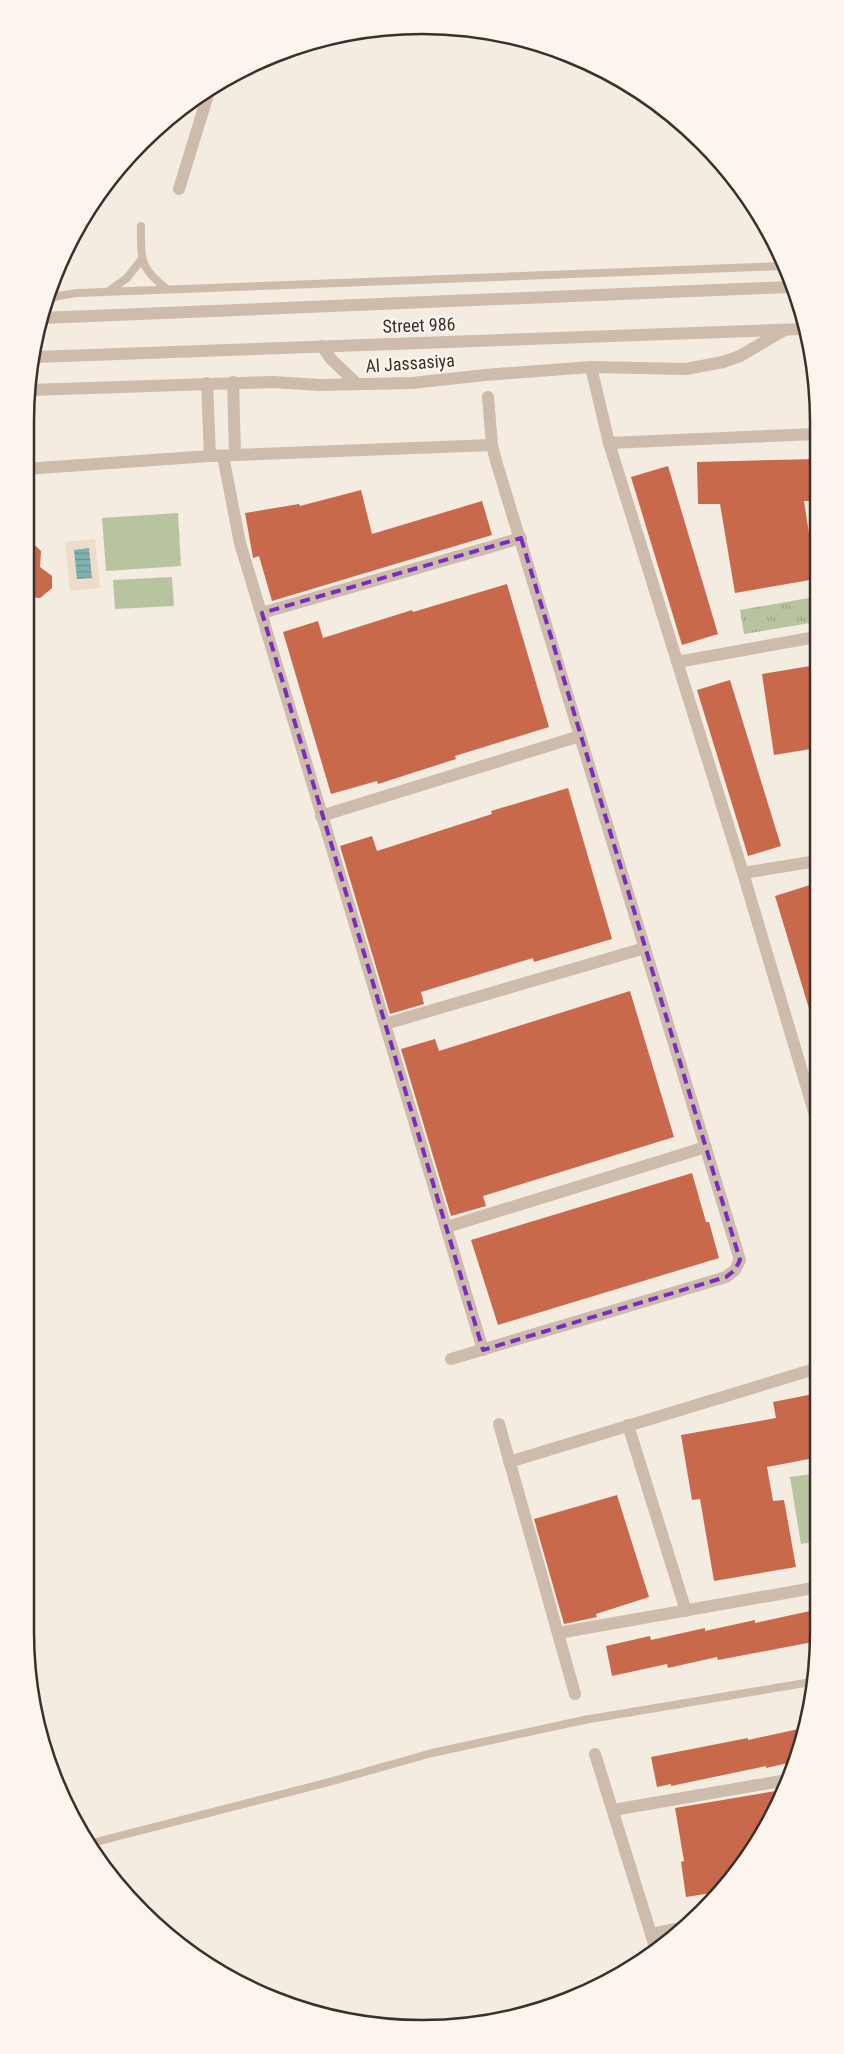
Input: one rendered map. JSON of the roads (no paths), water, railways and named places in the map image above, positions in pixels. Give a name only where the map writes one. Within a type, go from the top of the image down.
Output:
[{"type":"street","points":[[179,189],[207,99]]},
{"type":"street","name":"Street 986","points":[[48,318],[786,287]]},
{"type":"street","name":"Street 986","points":[[39,357],[799,329]]},
{"type":"street","name":"Al Jassasiya","points":[[36,390],[234,382],[292,382],[320,385],[412,383],[590,367],[668,370],[705,367],[740,356],[782,331]]},
{"type":"street","points":[[322,346],[331,359],[357,384]]},
{"type":"street","points":[[590,367],[609,443],[743,873],[810,1098]]},
{"type":"street","points":[[234,382],[229,456],[240,543],[483,1350]]},
{"type":"street","points":[[207,383],[210,456]]},
{"type":"street","points":[[451,1359],[726,1277],[735,1270],[740,1260],[492,445],[488,397]]},
{"type":"street","points":[[609,443],[810,434]]},
{"type":"street","points":[[34,468],[210,456],[492,445]]},
{"type":"street","points":[[262,613],[520,538]]},
{"type":"street","points":[[677,662],[810,638]]},
{"type":"street","points":[[322,816],[580,736]]},
{"type":"street","points":[[743,873],[810,862]]},
{"type":"street","points":[[385,1024],[645,948]]},
{"type":"street","points":[[447,1227],[706,1147]]},
{"type":"street","points":[[510,1462],[810,1370]]},
{"type":"street","points":[[499,1424],[575,1694]]},
{"type":"street","points":[[628,1425],[686,1610]]},
{"type":"street","points":[[558,1633],[810,1589]]},
{"type":"street","points":[[594,1754],[654,1943]]},
{"type":"street","points":[[612,1810],[781,1781]]},
{"type":"street","points":[[651,1934],[671,1930]]},
{"type":"lane","points":[[141,226],[141,260],[153,276],[168,290]]},
{"type":"lane","points":[[108,292],[127,278],[141,260]]},
{"type":"lane","points":[[53,299],[67,294],[108,292],[778,266]]},
{"type":"lane","points":[[95,1842],[329,1782],[432,1753],[584,1720],[807,1683]]},
{"type":"water","points":[[89,548],[92,578],[77,579],[74,550]]}]
